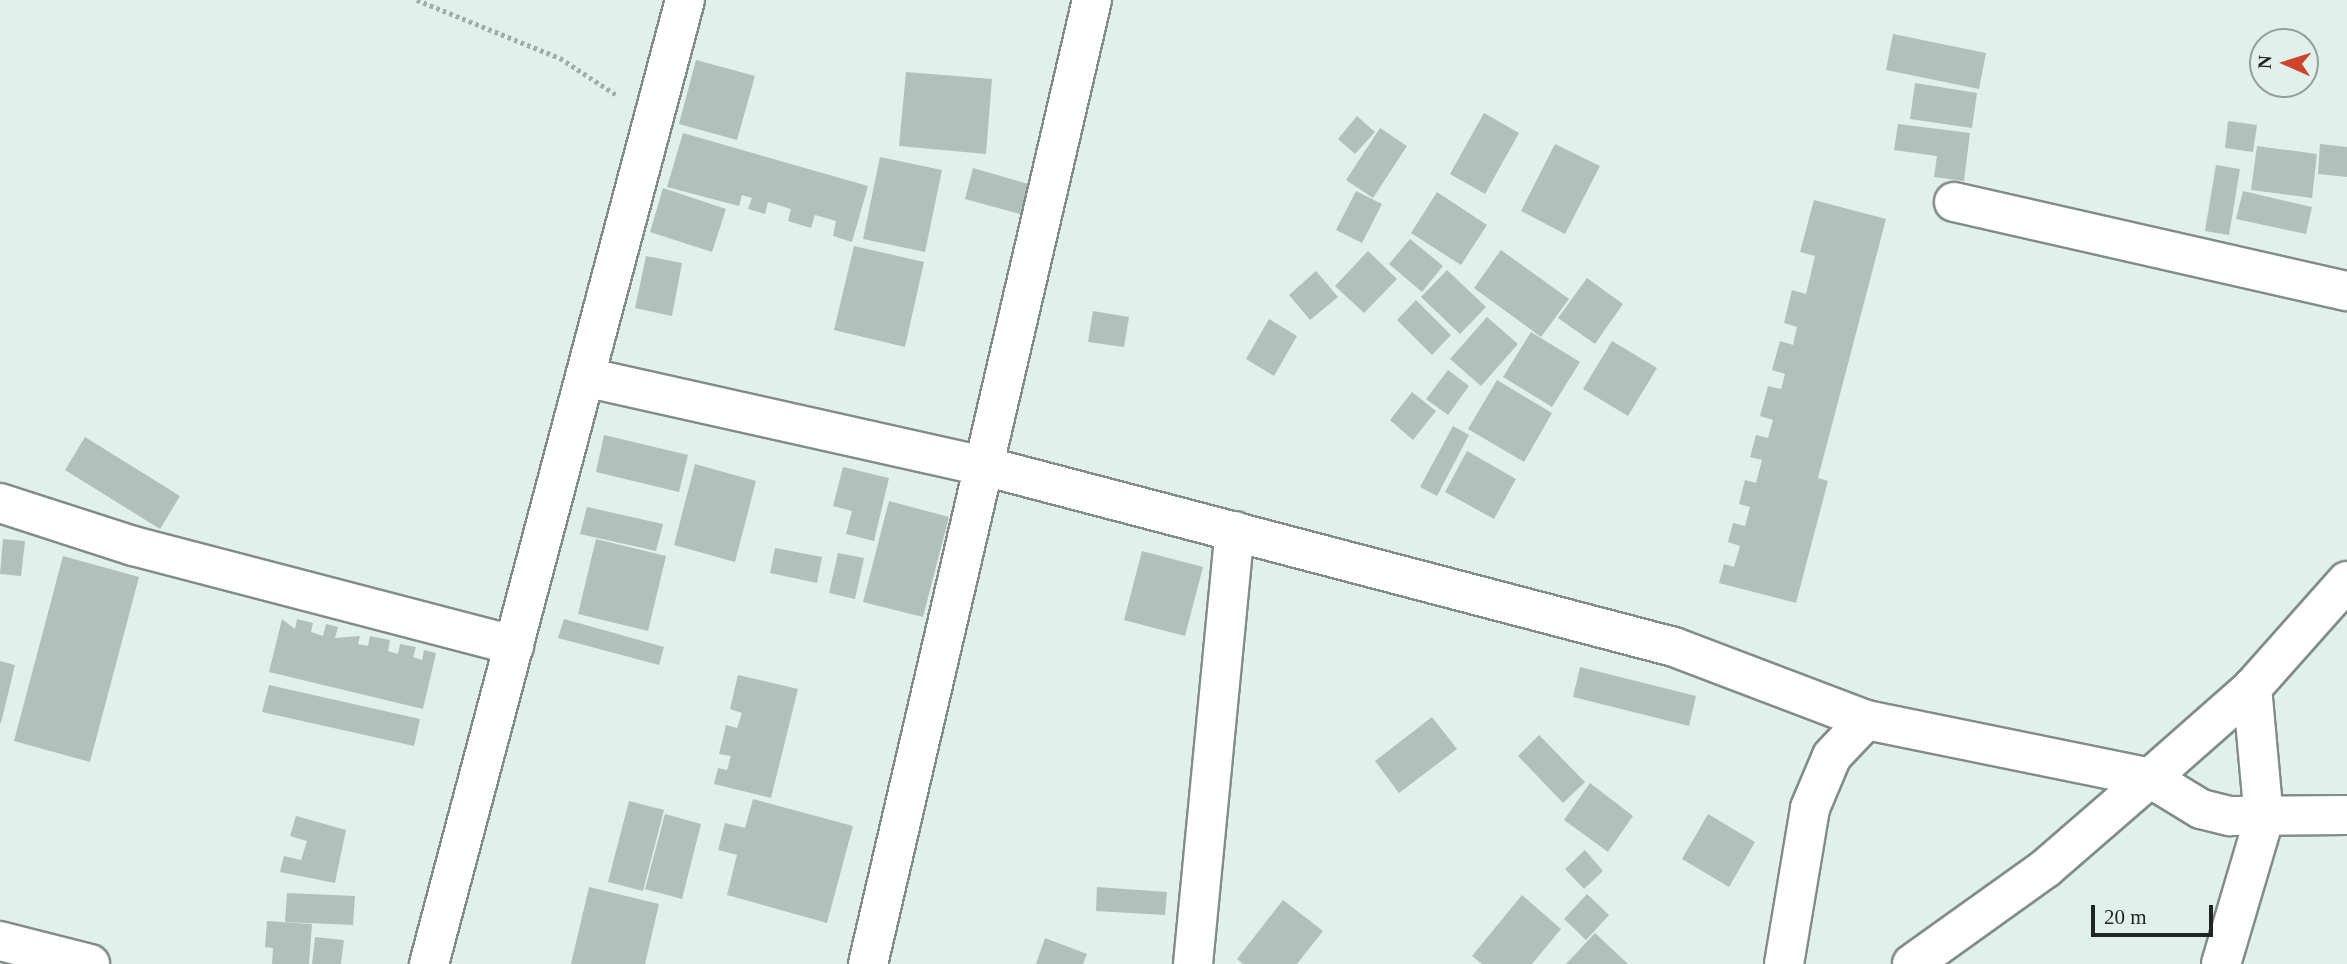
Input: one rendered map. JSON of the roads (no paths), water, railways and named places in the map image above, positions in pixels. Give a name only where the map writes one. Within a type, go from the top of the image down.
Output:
[{"type":"street","points":[[429,964],[685,0]]},
{"type":"street","points":[[868,964],[1092,0]]},
{"type":"street","points":[[1954,202],[2347,291]]},
{"type":"street","points":[[585,377],[984,466],[1674,647],[1866,720],[2150,778],[2201,809],[2263,819],[2347,815]]},
{"type":"street","points":[[0,503],[133,545],[514,645]]},
{"type":"street","points":[[1193,964],[1235,531]]},
{"type":"street","points":[[1912,964],[2046,868],[2150,778],[2252,688],[2347,581]]},
{"type":"street","points":[[2221,964],[2263,819],[2252,688]]},
{"type":"street","points":[[1784,964],[1810,808],[1832,756],[1866,720]]},
{"type":"street","points":[[0,941],[90,964]]}]
